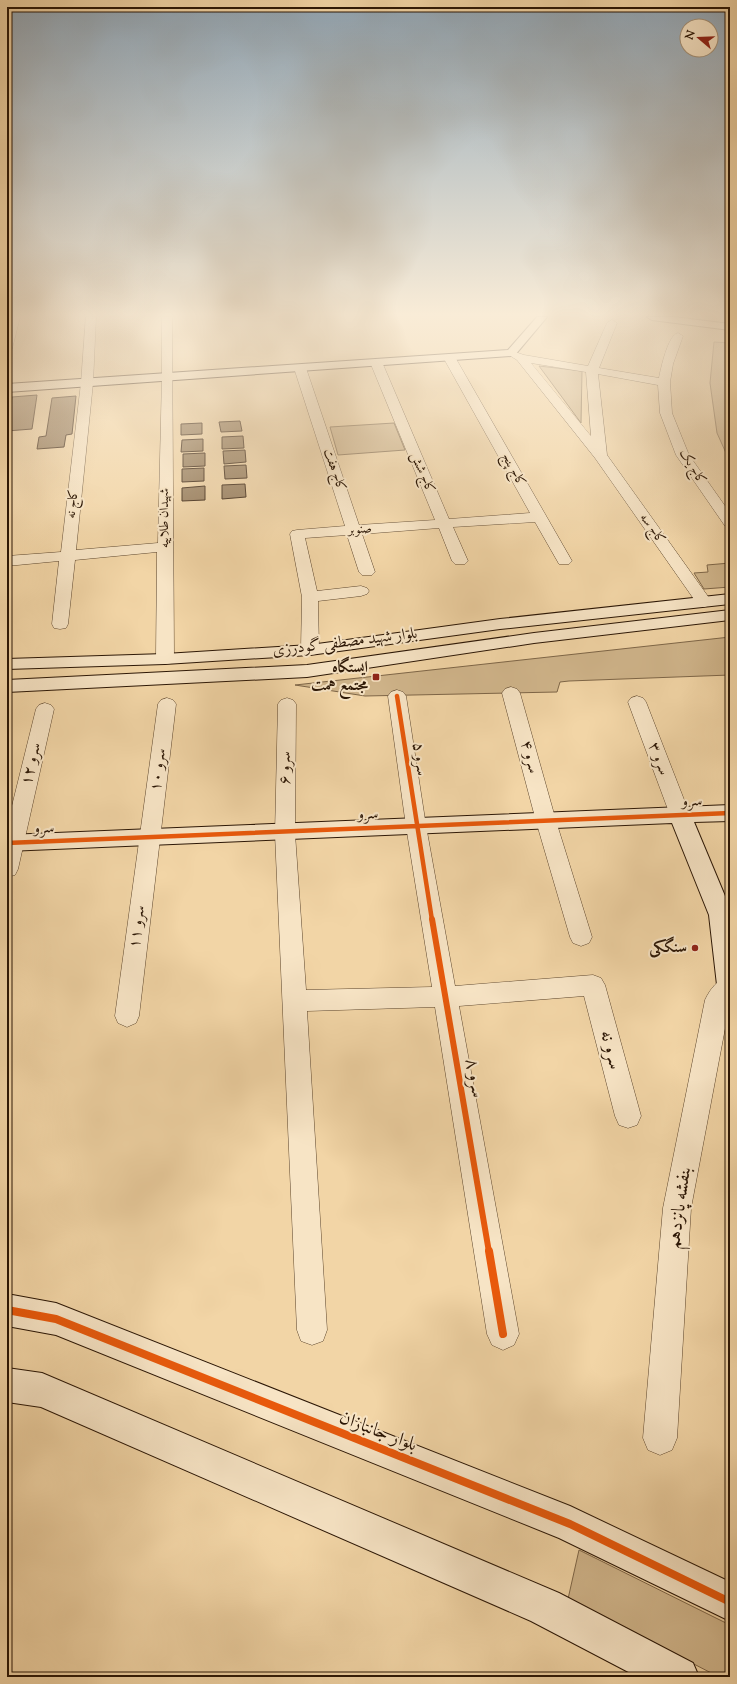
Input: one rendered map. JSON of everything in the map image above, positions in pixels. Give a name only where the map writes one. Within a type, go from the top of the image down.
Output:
[{"type":"street","name":"کاج نه","points":[[60,624],[86,396]]},
{"type":"street","name":"شهیدان طلاییه","points":[[165,659],[165,486],[167,396]]},
{"type":"street","name":"کاج هفت","points":[[309,396],[355,530],[367,572]]},
{"type":"street","name":"کاج شش","points":[[390,396],[460,561]]},
{"type":"street","name":"کاج پنج","points":[[471,396],[564,561]]},
{"type":"street","name":"کاج سه","points":[[550,396],[600,455],[704,602]]},
{"type":"street","points":[[594,396],[600,455]]},
{"type":"street","name":"کاج یک","points":[[665,396],[666,413],[682,455],[730,523]]},
{"type":"street","name":"صنوبر","points":[[310,650],[310,597],[296,534],[540,518]]},
{"type":"street","points":[[7,561],[165,547]]},
{"type":"street","points":[[310,597],[361,591]]},
{"type":"street","name":"بلوار شهید مصطفی گودرزی","points":[[7,664],[165,659],[310,650],[500,624],[730,599]]},
{"type":"street","points":[[7,686],[152,680],[307,671],[534,638],[730,615]]},
{"type":"street","name":"سرو ۴","points":[[511,693],[546,821]]},
{"type":"street","name":"سرو ۵","points":[[397,696],[416,826]]},
{"type":"street","name":"سرو ۳","points":[[636,702],[680,816]]},
{"type":"street","name":"سرو ۱۰","points":[[150,837],[167,704]]},
{"type":"street","name":"سرو ۶","points":[[287,704],[285,832],[312,1330]]},
{"type":"street","name":"سرو ۱۲","points":[[7,869],[10,843],[45,709]]},
{"type":"street","name":"سرو","points":[[10,843],[730,814]]},
{"type":"street","points":[[680,816],[726,916],[730,985]]},
{"type":"street","points":[[546,821],[581,936]]},
{"type":"street","name":"سرو ۸","points":[[416,826],[503,1334]]},
{"type":"street","name":"سرو ۱۱","points":[[127,1016],[150,837]]},
{"type":"street","name":"سرو نه","points":[[445,997],[593,985],[628,1116]]},
{"type":"street","name":"بنفشه پانزدهم","points":[[660,1438],[677,1208],[718,1000],[730,985]]},
{"type":"street","points":[[295,1001],[445,997]]},
{"type":"street","name":"بلوار جانبازان","points":[[7,1310],[56,1319],[308,1421],[570,1524],[730,1602]]},
{"type":"street","points":[[7,1385],[42,1390],[545,1607],[679,1677]]},
{"type":"shaded area","points":[[561,396],[582,396],[581,423]]},
{"type":"shaded area","points":[[712,396],[730,396],[730,462],[717,433]]},
{"type":"shaded area","points":[[394,423],[405,450],[338,455],[330,427]]},
{"type":"shaded area","points":[[730,563],[730,587],[704,589],[694,573],[708,572],[707,565]]},
{"type":"shaded area","points":[[730,637],[730,675],[569,681],[560,682],[557,692],[365,696],[295,685]]},
{"type":"shaded area","points":[[579,1550],[730,1625],[730,1677],[719,1677],[568,1599]]},
{"type":"building","points":[[37,396],[32,429],[7,431],[12,397]]},
{"type":"building","points":[[76,396],[72,434],[66,435],[64,447],[37,449],[39,437],[46,436],[52,398]]},
{"type":"building","points":[[240,421],[242,431],[221,432],[219,422]]},
{"type":"building","points":[[202,423],[202,434],[181,435],[181,424]]},
{"type":"building","points":[[243,436],[244,448],[222,449],[222,437]]},
{"type":"building","points":[[203,439],[203,451],[181,452],[182,440]]},
{"type":"building","points":[[245,450],[246,462],[224,464],[223,451]]},
{"type":"building","points":[[205,453],[205,466],[183,467],[183,454]]},
{"type":"building","points":[[246,465],[247,478],[225,479],[224,466]]},
{"type":"building","points":[[204,468],[204,481],[182,482],[182,469]]},
{"type":"building","points":[[245,484],[246,497],[222,499],[222,485]]},
{"type":"building","points":[[205,486],[205,500],[182,501],[182,488]]},
{"type":"cycle path","points":[[397,696],[416,826],[503,1334]]},
{"type":"cycle path","points":[[7,843],[730,813]]},
{"type":"cycle path","points":[[7,1310],[56,1319],[308,1421],[570,1524],[730,1602]]},
{"type":"place","name":"ایستگاه مجتمع همت","points":[[376,677]]},
{"type":"place","name":"سنگکی","points":[[695,948]]}]
